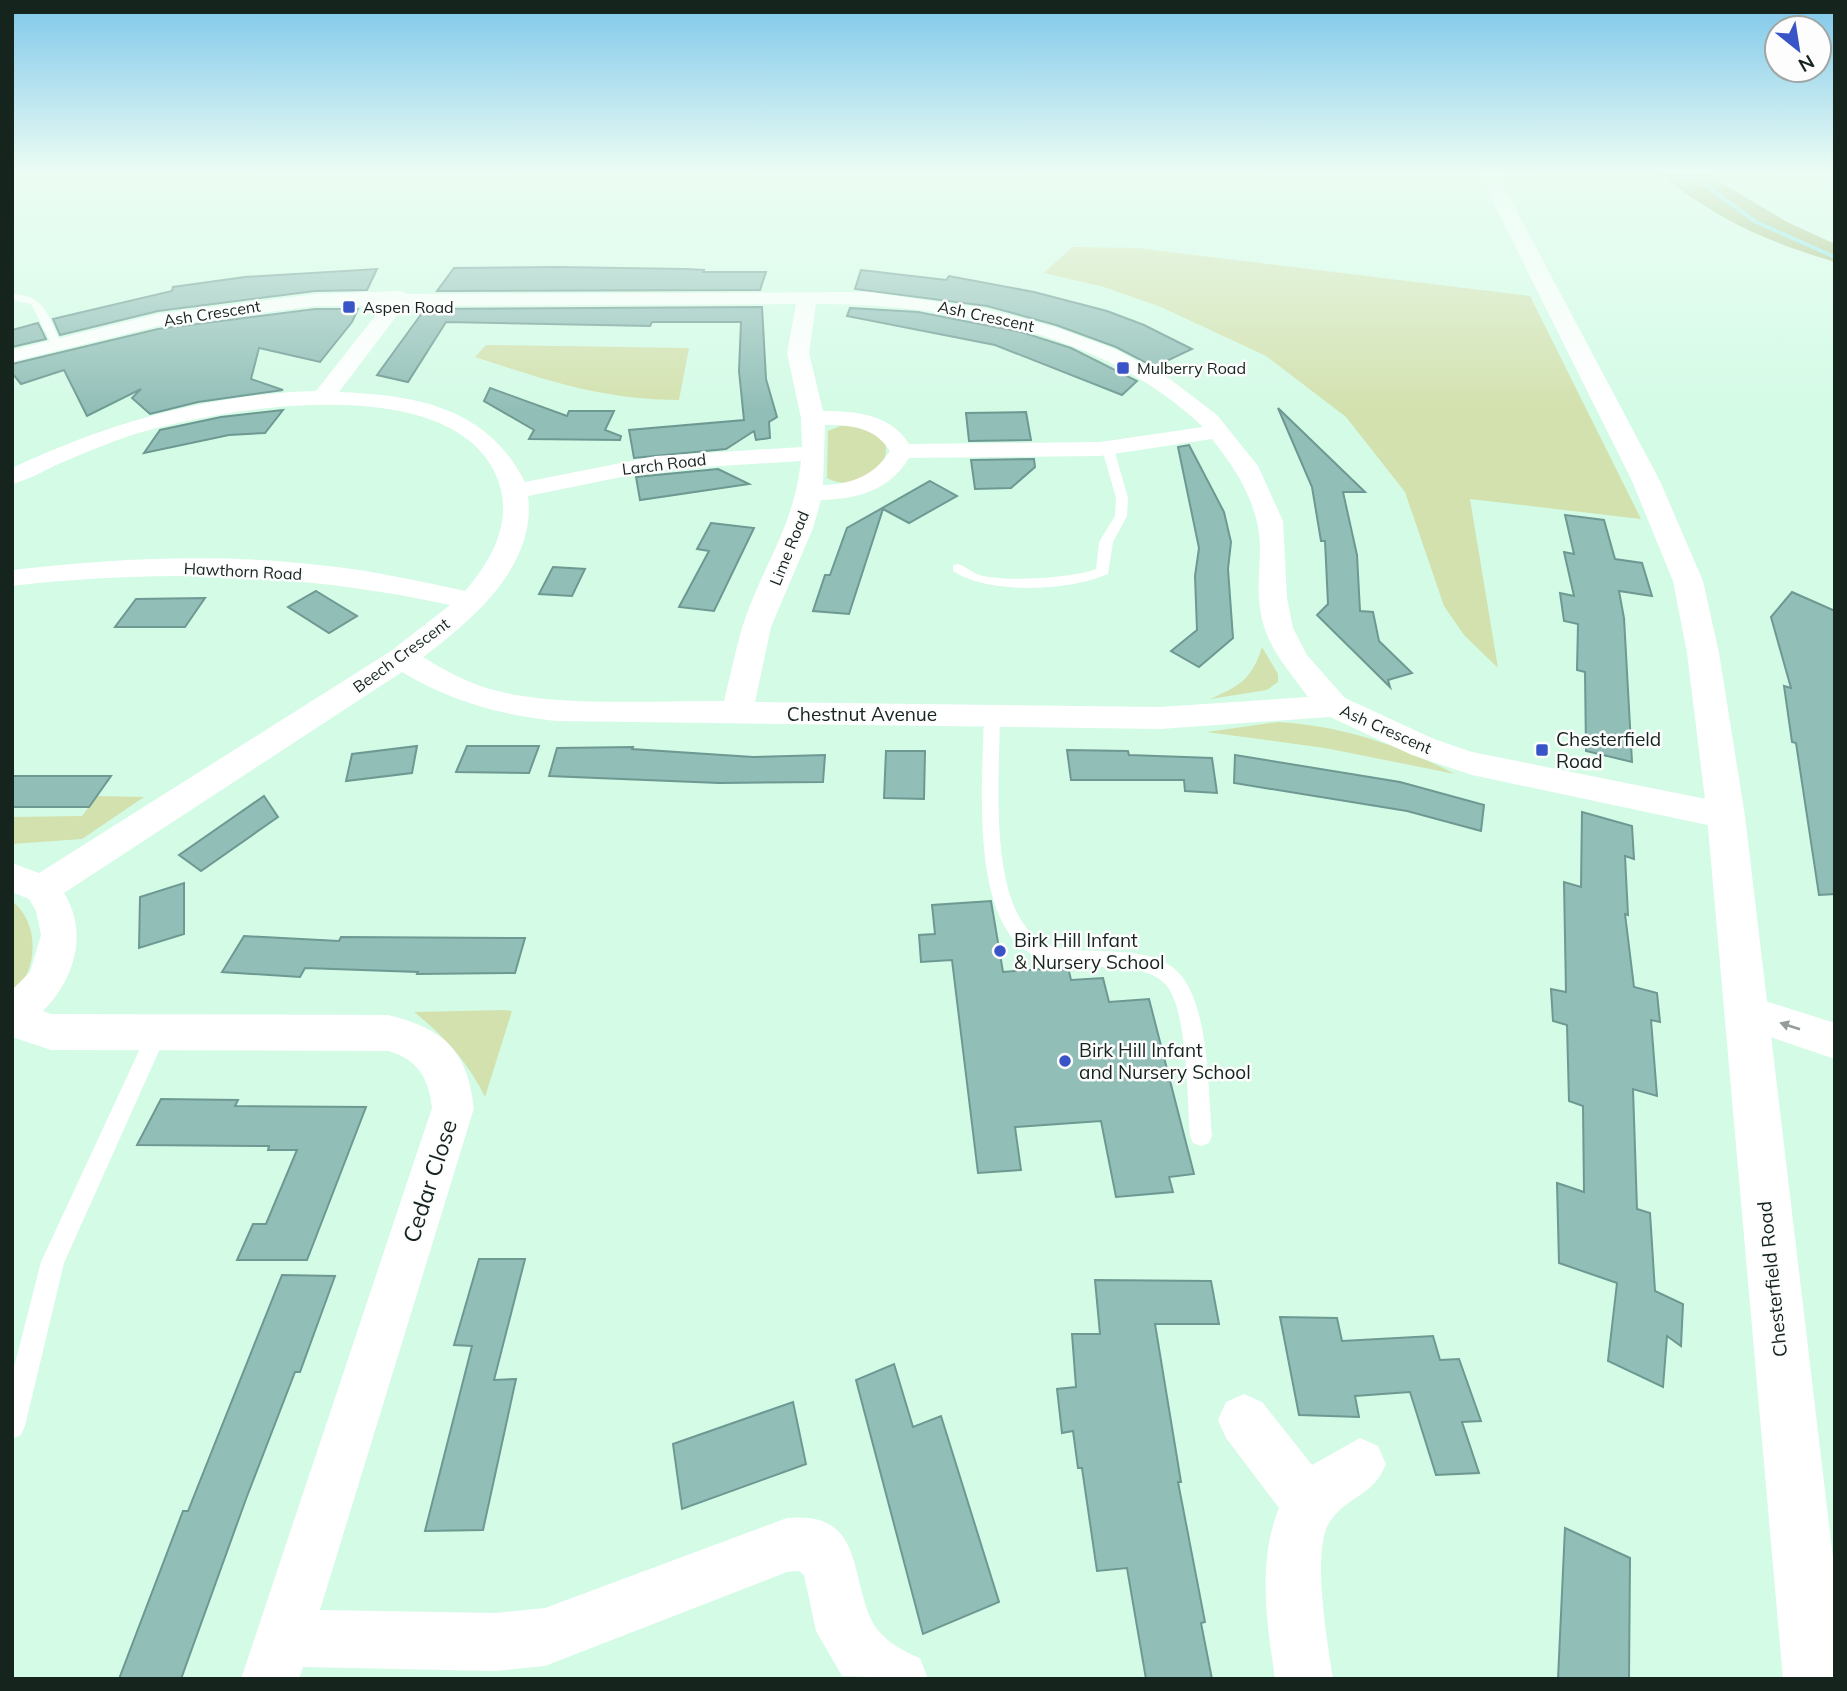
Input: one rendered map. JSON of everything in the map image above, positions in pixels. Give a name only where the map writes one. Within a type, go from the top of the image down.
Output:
[{"type":"main road","name":"Chesterfield Road","points":[[1529,253],[1640,470],[1689,580],[1703,653],[1726,816],[1815,1679]]},
{"type":"street","name":"Ash Crescent","points":[[12,356],[56,343],[226,309],[315,300],[401,297],[807,297],[912,301],[989,314],[1065,335],[1098,349],[1162,384],[1217,431],[1253,479],[1263,499],[1274,545],[1274,608],[1281,637],[1297,662],[1333,706],[1447,756],[1496,769],[1726,816]]},
{"type":"street","points":[[323,398],[401,297]]},
{"type":"street","name":"Lime Road","points":[[737,714],[757,627],[800,528],[810,493],[814,453],[813,418],[798,353],[807,297]]},
{"type":"street","name":"Beech Crescent","points":[[12,477],[72,448],[162,420],[242,403],[323,398],[396,405],[467,428],[499,455],[515,491],[515,525],[509,548],[471,601],[442,629],[402,658],[27,883]]},
{"type":"street","points":[[813,418],[839,417],[877,425],[890,433],[902,451]]},
{"type":"street","points":[[902,451],[1108,449],[1173,442],[1217,431]]},
{"type":"street","points":[[810,493],[845,491],[878,481],[892,470],[902,451]]},
{"type":"street","name":"Larch Road","points":[[515,491],[656,463],[814,453]]},
{"type":"street","name":"Hawthorn Road","points":[[12,578],[109,569],[258,570],[369,580],[471,601]]},
{"type":"street","name":"Chestnut Avenue","points":[[402,658],[445,685],[480,699],[513,707],[737,714],[992,714],[1160,718],[1333,706]]},
{"type":"street","points":[[12,1017],[47,981],[56,957],[60,935],[54,909],[27,883]]},
{"type":"street","points":[[1746,1012],[1835,1041]]},
{"type":"street","name":"Cedar Close","points":[[12,1017],[51,1032],[388,1033],[416,1040],[450,1079],[453,1108],[276,1658],[545,1637],[787,1545],[809,1543],[828,1560],[845,1632],[862,1656],[888,1677],[899,1679]]},
{"type":"street","points":[[1244,1420],[1309,1504]]},
{"type":"street","points":[[1304,1679],[1296,1629],[1296,1542],[1309,1504],[1360,1464]]},
{"type":"lane","points":[[12,298],[29,298],[35,302],[56,343]]},
{"type":"lane","points":[[958,568],[977,579],[1063,582],[1083,580],[1103,571],[1106,542],[1121,516],[1122,498],[1108,449]]},
{"type":"lane","points":[[992,714],[994,875],[1002,906],[1014,928],[1031,945],[1053,954],[1137,962],[1157,967],[1176,982],[1186,1003],[1201,1136]]},
{"type":"lane","points":[[12,1426],[20,1401],[38,1311],[53,1262],[157,1033]]},
{"type":"green space","points":[[1066,253],[1177,253],[1530,296],[1641,519],[1470,499],[1498,668],[1464,635],[1444,606],[1405,492],[1346,417],[1266,356],[1161,307],[1104,287],[1044,273]]},
{"type":"green space","points":[[1807,253],[1835,253],[1835,262]]},
{"type":"green space","points":[[486,345],[689,348],[679,400],[625,397],[551,381],[475,357]]},
{"type":"green space","points":[[848,423],[858,424],[885,441],[886,452],[877,471],[869,477],[848,483],[837,482],[827,478],[828,431]]},
{"type":"green space","points":[[1262,647],[1278,674],[1278,682],[1267,690],[1210,699],[1244,680],[1254,667]]},
{"type":"green space","points":[[1278,722],[1325,728],[1370,739],[1412,754],[1455,774],[1325,748],[1207,732]]},
{"type":"green space","points":[[97,796],[144,797],[82,839],[12,844],[12,817],[82,816]]},
{"type":"green space","points":[[12,901],[28,922],[33,947],[27,973],[12,994]]},
{"type":"green space","points":[[512,1011],[485,1097],[454,1050],[414,1012]]},
{"type":"building","points":[[557,267],[766,272],[760,290],[437,291],[454,268]]},
{"type":"building","points":[[377,269],[367,290],[315,291],[158,311],[60,335],[53,319],[172,291],[173,287],[245,277]]},
{"type":"building","points":[[861,270],[946,280],[949,276],[1034,292],[1107,311],[1144,325],[1192,349],[1154,367],[1116,347],[1056,325],[987,306],[855,289]]},
{"type":"building","points":[[762,307],[766,379],[777,417],[769,422],[770,438],[756,440],[754,431],[726,449],[634,458],[629,430],[744,420],[739,371],[741,322],[652,322],[650,326],[446,322],[408,382],[377,375],[425,309]]},
{"type":"building","points":[[850,308],[918,312],[1021,332],[1071,348],[1137,381],[1122,395],[995,345],[847,316]]},
{"type":"building","points":[[315,309],[358,309],[352,322],[320,362],[259,348],[251,379],[283,390],[198,402],[150,414],[132,398],[141,389],[87,416],[64,370],[21,384],[12,373],[12,364],[158,329]]},
{"type":"building","points":[[38,323],[46,339],[12,347],[12,330]]},
{"type":"building","points":[[490,388],[567,416],[569,411],[614,411],[605,430],[621,436],[620,440],[529,439],[534,430],[484,401]]},
{"type":"building","points":[[1278,408],[1365,492],[1343,492],[1357,555],[1360,611],[1373,612],[1379,641],[1412,673],[1388,680],[1390,687],[1317,615],[1328,604],[1325,541],[1321,541],[1312,487]]},
{"type":"building","points":[[283,410],[265,433],[229,435],[144,453],[160,430],[221,417]]},
{"type":"building","points":[[1026,412],[1031,440],[969,441],[966,413]]},
{"type":"building","points":[[1189,445],[1224,512],[1231,542],[1228,569],[1233,638],[1199,667],[1171,651],[1197,630],[1195,576],[1199,548],[1178,447]]},
{"type":"building","points":[[1034,459],[1035,467],[1011,488],[975,489],[971,460]]},
{"type":"building","points":[[718,469],[749,484],[640,500],[636,477]]},
{"type":"building","points":[[930,481],[957,496],[909,523],[883,509],[849,614],[813,611],[825,575],[830,575],[847,528]]},
{"type":"building","points":[[1565,515],[1604,520],[1615,559],[1642,563],[1652,596],[1619,591],[1624,618],[1632,762],[1586,751],[1585,672],[1577,670],[1578,624],[1564,621],[1560,593],[1574,596],[1564,552],[1574,554]]},
{"type":"building","points":[[711,523],[754,528],[714,611],[679,607],[709,551],[697,549]]},
{"type":"building","points":[[553,567],[585,569],[572,596],[539,594]]},
{"type":"building","points":[[316,591],[357,616],[329,633],[288,607]]},
{"type":"building","points":[[1792,592],[1835,611],[1835,894],[1819,895],[1796,743],[1792,742],[1784,686],[1791,688],[1771,617]]},
{"type":"building","points":[[205,598],[185,627],[115,627],[136,599]]},
{"type":"building","points":[[417,746],[412,773],[346,781],[352,754]]},
{"type":"building","points":[[467,746],[539,746],[529,773],[456,772]]},
{"type":"building","points":[[633,747],[632,749],[753,757],[825,755],[823,782],[719,783],[549,776],[557,748]]},
{"type":"building","points":[[1067,750],[1128,751],[1129,755],[1212,758],[1217,793],[1185,791],[1184,780],[1071,780]]},
{"type":"building","points":[[886,751],[925,751],[924,799],[884,798]]},
{"type":"building","points":[[1235,755],[1400,782],[1484,805],[1481,831],[1407,811],[1234,783]]},
{"type":"building","points":[[12,776],[111,776],[89,807],[12,807]]},
{"type":"building","points":[[264,796],[278,817],[201,871],[179,855]]},
{"type":"building","points":[[1582,812],[1632,826],[1634,859],[1625,856],[1628,915],[1625,914],[1634,987],[1657,993],[1660,1022],[1651,1020],[1657,1096],[1633,1089],[1637,1209],[1650,1213],[1655,1291],[1683,1304],[1681,1346],[1667,1336],[1663,1387],[1608,1361],[1617,1283],[1559,1263],[1557,1183],[1584,1192],[1583,1106],[1569,1101],[1567,1025],[1553,1021],[1551,989],[1566,992],[1564,882],[1581,887]]},
{"type":"building","points":[[184,883],[184,934],[139,948],[140,897]]},
{"type":"building","name":"Birk Hill Infant and Nursery School","points":[[991,901],[1003,972],[1068,967],[1071,980],[1103,978],[1109,1002],[1149,999],[1194,1174],[1169,1177],[1173,1192],[1116,1197],[1101,1121],[1015,1127],[1021,1170],[978,1173],[952,960],[921,962],[919,935],[935,934],[932,905]]},
{"type":"building","points":[[244,936],[339,941],[341,937],[525,938],[515,973],[417,974],[418,972],[305,968],[300,977],[222,972]]},
{"type":"building","points":[[161,1099],[238,1100],[235,1106],[366,1107],[307,1260],[237,1260],[253,1224],[266,1224],[297,1150],[268,1150],[269,1146],[137,1145]]},
{"type":"building","points":[[479,1259],[525,1259],[494,1380],[516,1379],[483,1530],[425,1531],[472,1346],[454,1345]]},
{"type":"building","points":[[282,1275],[335,1276],[300,1372],[295,1372],[246,1499],[181,1679],[119,1679],[183,1511],[188,1511]]},
{"type":"building","points":[[1095,1280],[1211,1281],[1219,1324],[1155,1324],[1181,1482],[1178,1482],[1205,1622],[1201,1623],[1212,1679],[1146,1679],[1127,1568],[1097,1571],[1082,1468],[1078,1468],[1073,1431],[1062,1433],[1057,1389],[1076,1387],[1072,1334],[1100,1334]]},
{"type":"building","points":[[1280,1317],[1337,1318],[1342,1341],[1433,1336],[1440,1360],[1459,1359],[1481,1421],[1462,1422],[1479,1473],[1436,1475],[1410,1392],[1355,1396],[1359,1417],[1299,1415]]},
{"type":"building","points":[[894,1364],[913,1427],[941,1416],[999,1602],[923,1634],[856,1380]]},
{"type":"building","points":[[793,1402],[806,1464],[682,1509],[673,1444]]},
{"type":"building","points":[[1565,1528],[1630,1558],[1629,1679],[1558,1679]]},
{"type":"waterway","points":[[1826,253],[1835,257]]},
{"type":"place","name":"Aspen Road","points":[[349,307]]},
{"type":"place","name":"Mulberry Road","points":[[1123,368]]},
{"type":"place","name":"Chesterfield Road","points":[[1542,750]]},
{"type":"place","name":"Birk Hill Infant & Nursery School","points":[[1000,951]]},
{"type":"place","name":"Birk Hill Infant and Nursery School","points":[[1065,1061]]}]
